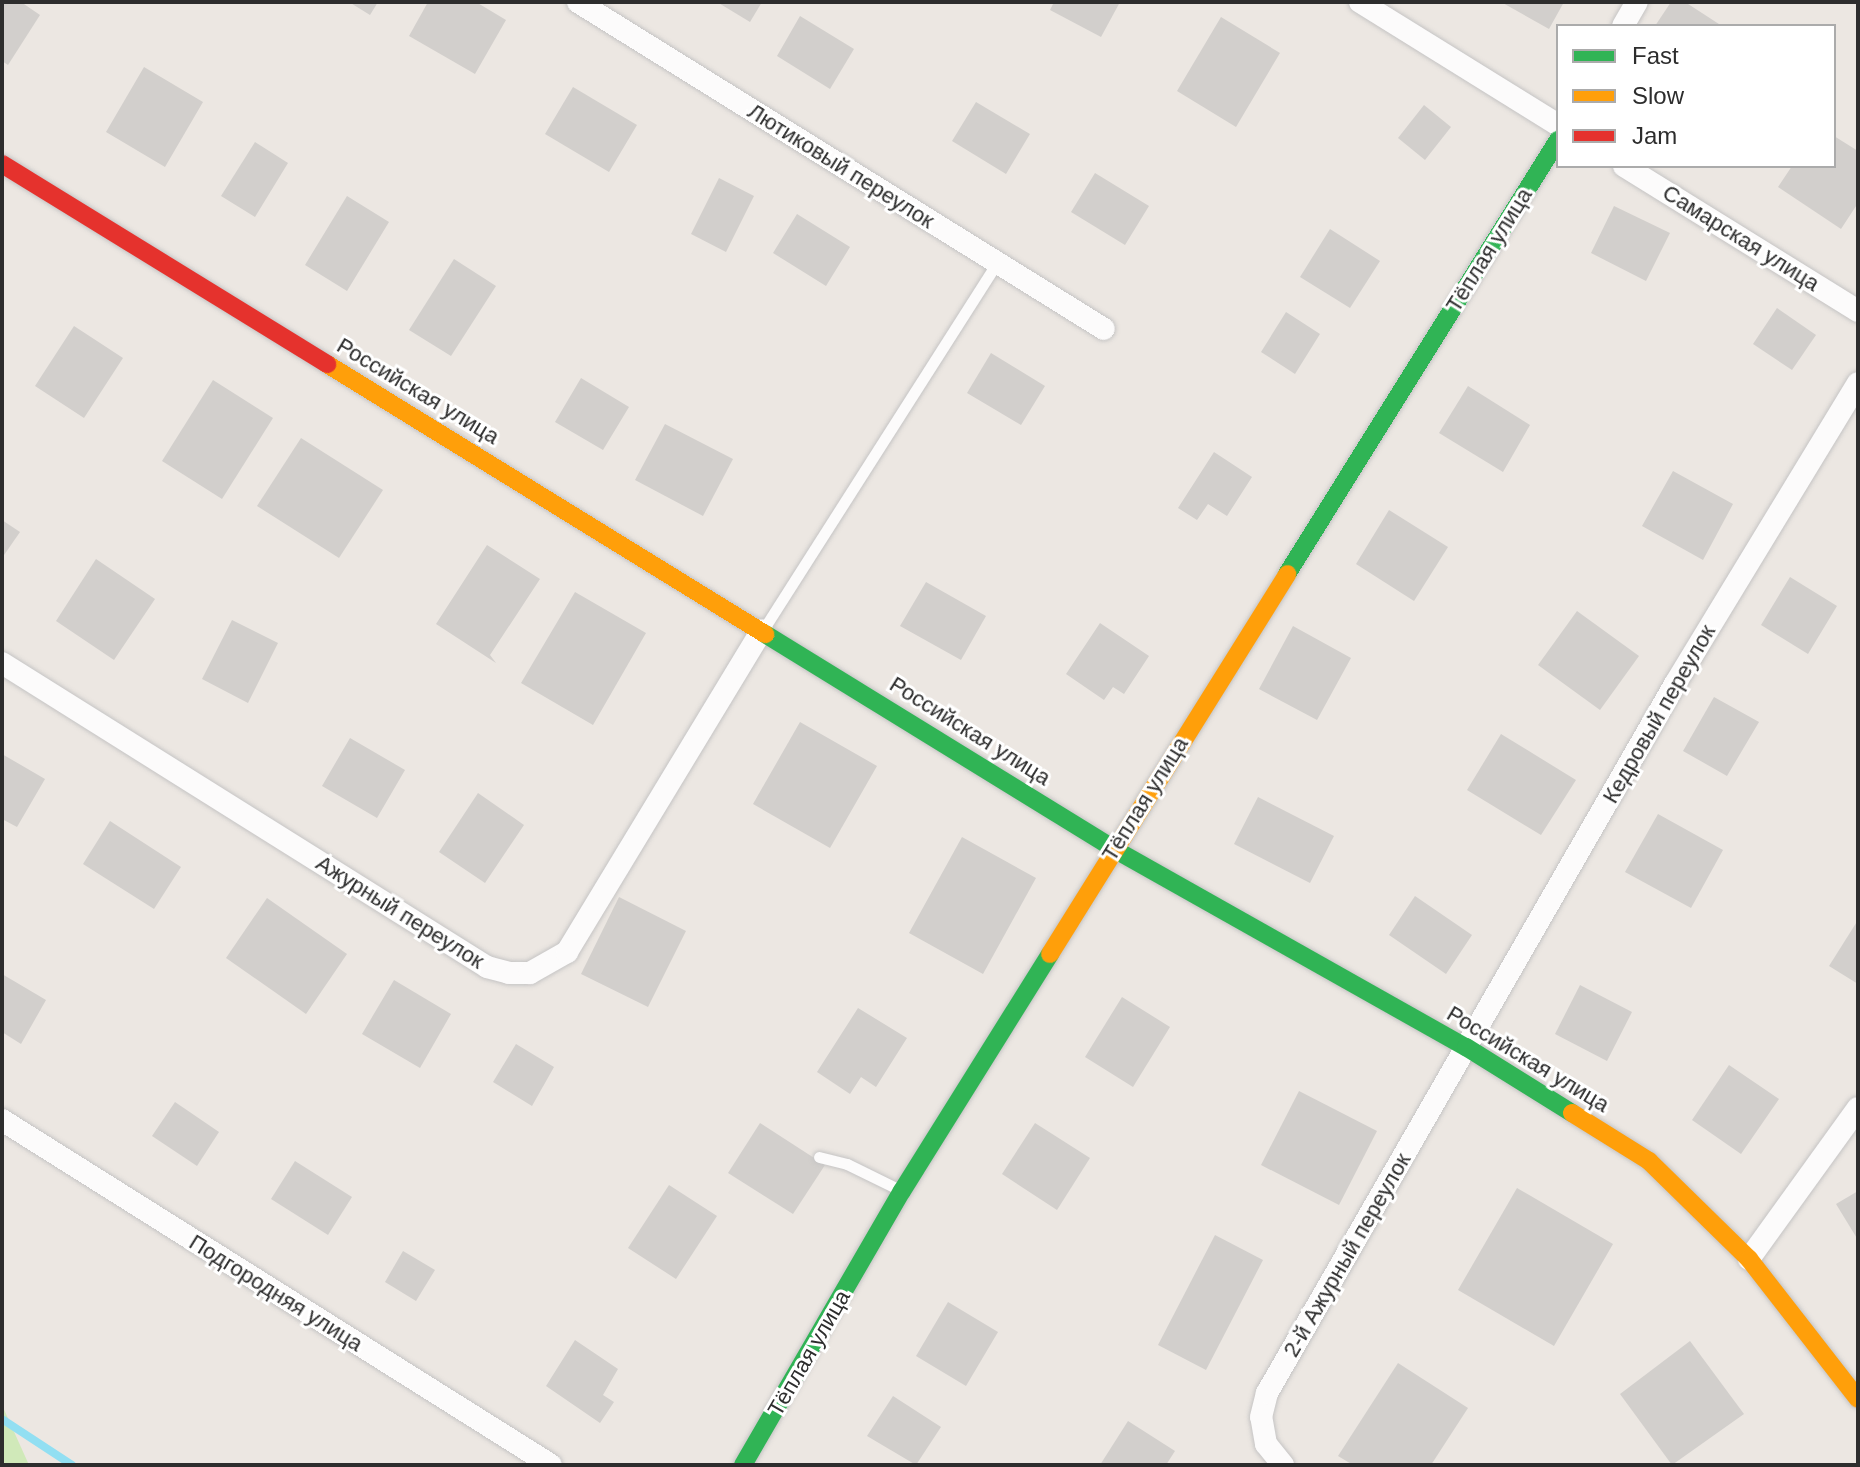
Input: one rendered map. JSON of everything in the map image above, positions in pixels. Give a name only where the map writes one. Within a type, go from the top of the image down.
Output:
[{"type":"street","name":"Лютиковый переулок","points":[[578,2],[1104,329]]},
{"type":"street","points":[[1360,2],[1556,124]]},
{"type":"street","points":[[1624,24],[1637,2]]},
{"type":"street","name":"Тёплая улица","points":[[743,1465],[902,1191],[1556,143]]},
{"type":"street","name":"Российская улица","points":[[2,164],[1114,849],[1466,1047],[1649,1161],[1749,1259],[1858,1399]]},
{"type":"street","name":"Самарская улица","points":[[1627,168],[1858,311]]},
{"type":"street","name":"Кедровый переулок","points":[[1466,1047],[1675,684],[1858,383]]},
{"type":"street","name":"Ажурный переулок","points":[[2,663],[487,967],[509,973],[530,973],[567,952],[762,630]]},
{"type":"street","name":"2-й Ажурный переулок","points":[[1283,1465],[1266,1444],[1261,1417],[1267,1393],[1466,1047]]},
{"type":"street","points":[[1749,1259],[1858,1108]]},
{"type":"street","name":"Подгородняя улица","points":[[2,1120],[551,1465]]},
{"type":"lane","points":[[762,630],[997,263]]},
{"type":"lane","points":[[819,1157],[847,1164],[902,1191]]},
{"type":"green space","points":[[2,1405],[29,1465],[2,1465]]},
{"type":"building","points":[[2,2],[21,2],[40,15],[8,65],[2,61]]},
{"type":"building","points":[[349,2],[378,2],[370,15]]},
{"type":"building","points":[[428,2],[476,2],[506,20],[475,74],[409,36]]},
{"type":"building","points":[[717,2],[762,2],[750,22]]},
{"type":"building","points":[[1054,2],[1120,2],[1101,37],[1050,10]]},
{"type":"building","points":[[1501,2],[1564,2],[1549,29]]},
{"type":"building","points":[[1671,2],[1685,2],[1719,24],[1656,24]]},
{"type":"building","points":[[800,16],[854,49],[830,89],[777,56]]},
{"type":"building","points":[[1221,17],[1280,53],[1236,127],[1177,91]]},
{"type":"building","points":[[144,67],[203,102],[165,167],[106,132]]},
{"type":"building","points":[[573,87],[637,125],[609,172],[545,134]]},
{"type":"building","points":[[976,102],[1030,134],[1006,174],[952,141]]},
{"type":"building","points":[[1424,105],[1451,127],[1425,160],[1398,138]]},
{"type":"building","points":[[1836,137],[1858,151],[1858,203],[1841,229],[1778,187],[1791,168],[1836,168]]},
{"type":"building","points":[[255,142],[288,163],[255,217],[221,196]]},
{"type":"building","points":[[1095,173],[1149,206],[1125,245],[1071,212]]},
{"type":"building","points":[[719,178],[754,196],[726,252],[691,234]]},
{"type":"building","points":[[347,196],[389,222],[347,291],[305,265]]},
{"type":"building","points":[[1614,206],[1670,233],[1646,281],[1591,253]]},
{"type":"building","points":[[797,214],[850,247],[826,286],[773,253]]},
{"type":"building","points":[[1330,229],[1380,261],[1350,308],[1300,277]]},
{"type":"building","points":[[454,259],[496,286],[451,356],[409,330]]},
{"type":"building","points":[[1777,308],[1816,335],[1792,370],[1753,344]]},
{"type":"building","points":[[1286,312],[1320,334],[1295,374],[1261,352]]},
{"type":"building","points":[[74,326],[123,358],[84,418],[35,386]]},
{"type":"building","points":[[991,353],[1045,386],[1021,425],[967,393]]},
{"type":"building","points":[[581,378],[629,407],[603,450],[555,422]]},
{"type":"building","points":[[213,380],[273,418],[222,499],[162,461]]},
{"type":"building","points":[[1468,386],[1530,425],[1503,472],[1439,433]]},
{"type":"building","points":[[665,424],[733,459],[703,516],[635,480]]},
{"type":"building","points":[[301,438],[383,490],[339,558],[257,506]]},
{"type":"building","points":[[1214,452],[1252,477],[1227,516],[1208,504],[1197,520],[1178,508]]},
{"type":"building","points":[[1673,471],[1733,504],[1703,560],[1642,526]]},
{"type":"building","points":[[1389,510],[1448,547],[1414,601],[1356,564]]},
{"type":"building","points":[[2,520],[20,532],[2,558]]},
{"type":"building","points":[[487,545],[540,579],[490,655],[496,663],[436,624]]},
{"type":"building","points":[[96,559],[155,599],[114,660],[56,621]]},
{"type":"building","points":[[1790,577],[1837,606],[1808,654],[1761,625]]},
{"type":"building","points":[[926,582],[986,616],[961,660],[900,626]]},
{"type":"building","points":[[575,592],[646,633],[593,725],[521,683]]},
{"type":"building","points":[[1577,611],[1639,656],[1600,710],[1538,665]]},
{"type":"building","points":[[232,620],[278,643],[248,703],[202,679]]},
{"type":"building","points":[[1100,623],[1149,656],[1124,694],[1113,687],[1104,700],[1066,674]]},
{"type":"building","points":[[1293,626],[1351,658],[1317,720],[1259,689]]},
{"type":"building","points":[[1714,697],[1759,722],[1727,776],[1683,751]]},
{"type":"building","points":[[800,722],[877,766],[830,848],[753,804]]},
{"type":"building","points":[[1501,734],[1576,780],[1541,835],[1467,790]]},
{"type":"building","points":[[350,738],[405,770],[377,818],[322,786]]},
{"type":"building","points":[[2,754],[45,779],[17,827],[2,819]]},
{"type":"building","points":[[478,793],[524,825],[485,883],[439,852]]},
{"type":"building","points":[[1258,797],[1334,836],[1310,883],[1234,844]]},
{"type":"building","points":[[1658,814],[1723,850],[1691,908],[1625,872]]},
{"type":"building","points":[[110,821],[181,867],[154,909],[83,864]]},
{"type":"building","points":[[962,837],[1036,878],[983,974],[909,933]]},
{"type":"building","points":[[1415,896],[1472,935],[1446,974],[1389,935]]},
{"type":"building","points":[[619,897],[686,931],[648,1007],[581,974]]},
{"type":"building","points":[[267,898],[347,954],[306,1014],[226,958]]},
{"type":"building","points":[[1858,920],[1858,984],[1829,966]]},
{"type":"building","points":[[2,974],[46,1000],[21,1044],[2,1032]]},
{"type":"building","points":[[394,980],[451,1014],[420,1068],[362,1034]]},
{"type":"building","points":[[1580,985],[1632,1012],[1607,1061],[1555,1034]]},
{"type":"building","points":[[1122,997],[1170,1027],[1133,1087],[1085,1057]]},
{"type":"building","points":[[858,1008],[907,1038],[876,1087],[861,1077],[850,1094],[817,1072]]},
{"type":"building","points":[[516,1044],[554,1067],[532,1106],[493,1082]]},
{"type":"building","points":[[1729,1065],[1779,1099],[1741,1154],[1692,1120]]},
{"type":"building","points":[[1299,1091],[1377,1131],[1339,1205],[1261,1165]]},
{"type":"building","points":[[175,1102],[219,1132],[197,1166],[152,1136]]},
{"type":"building","points":[[760,1123],[825,1165],[793,1214],[728,1173]]},
{"type":"building","points":[[1035,1123],[1090,1158],[1057,1210],[1002,1174]]},
{"type":"building","points":[[295,1161],[352,1197],[328,1235],[271,1199]]},
{"type":"building","points":[[669,1185],[717,1216],[676,1279],[628,1248]]},
{"type":"building","points":[[1517,1188],[1613,1244],[1554,1346],[1458,1290]]},
{"type":"building","points":[[1858,1191],[1858,1240],[1836,1204]]},
{"type":"building","points":[[1215,1235],[1263,1260],[1206,1370],[1158,1345]]},
{"type":"building","points":[[403,1251],[435,1270],[416,1301],[385,1282]]},
{"type":"building","points":[[948,1302],[998,1332],[966,1386],[916,1356]]},
{"type":"building","points":[[575,1340],[618,1369],[603,1395],[614,1402],[600,1423],[546,1386]]},
{"type":"building","points":[[1690,1341],[1744,1414],[1672,1465],[1620,1394]]},
{"type":"building","points":[[1398,1363],[1468,1408],[1431,1465],[1353,1465],[1338,1456]]},
{"type":"building","points":[[893,1396],[941,1427],[916,1465],[867,1436]]},
{"type":"building","points":[[1128,1421],[1175,1451],[1166,1465],[1100,1465]]},
{"type":"waterway","points":[[2,1419],[72,1465]]},
{"type":"traffic: fast","points":[[1287,574],[1556,143]]},
{"type":"traffic: fast","points":[[765,634],[1114,849],[1466,1047],[1572,1113]]},
{"type":"traffic: fast","points":[[743,1465],[902,1191],[1050,954]]},
{"type":"traffic: slow","points":[[327,364],[765,634]]},
{"type":"traffic: slow","points":[[1050,954],[1287,574]]},
{"type":"traffic: slow","points":[[1572,1113],[1649,1161],[1749,1259],[1858,1399]]},
{"type":"traffic: jam","points":[[2,164],[327,364]]}]
